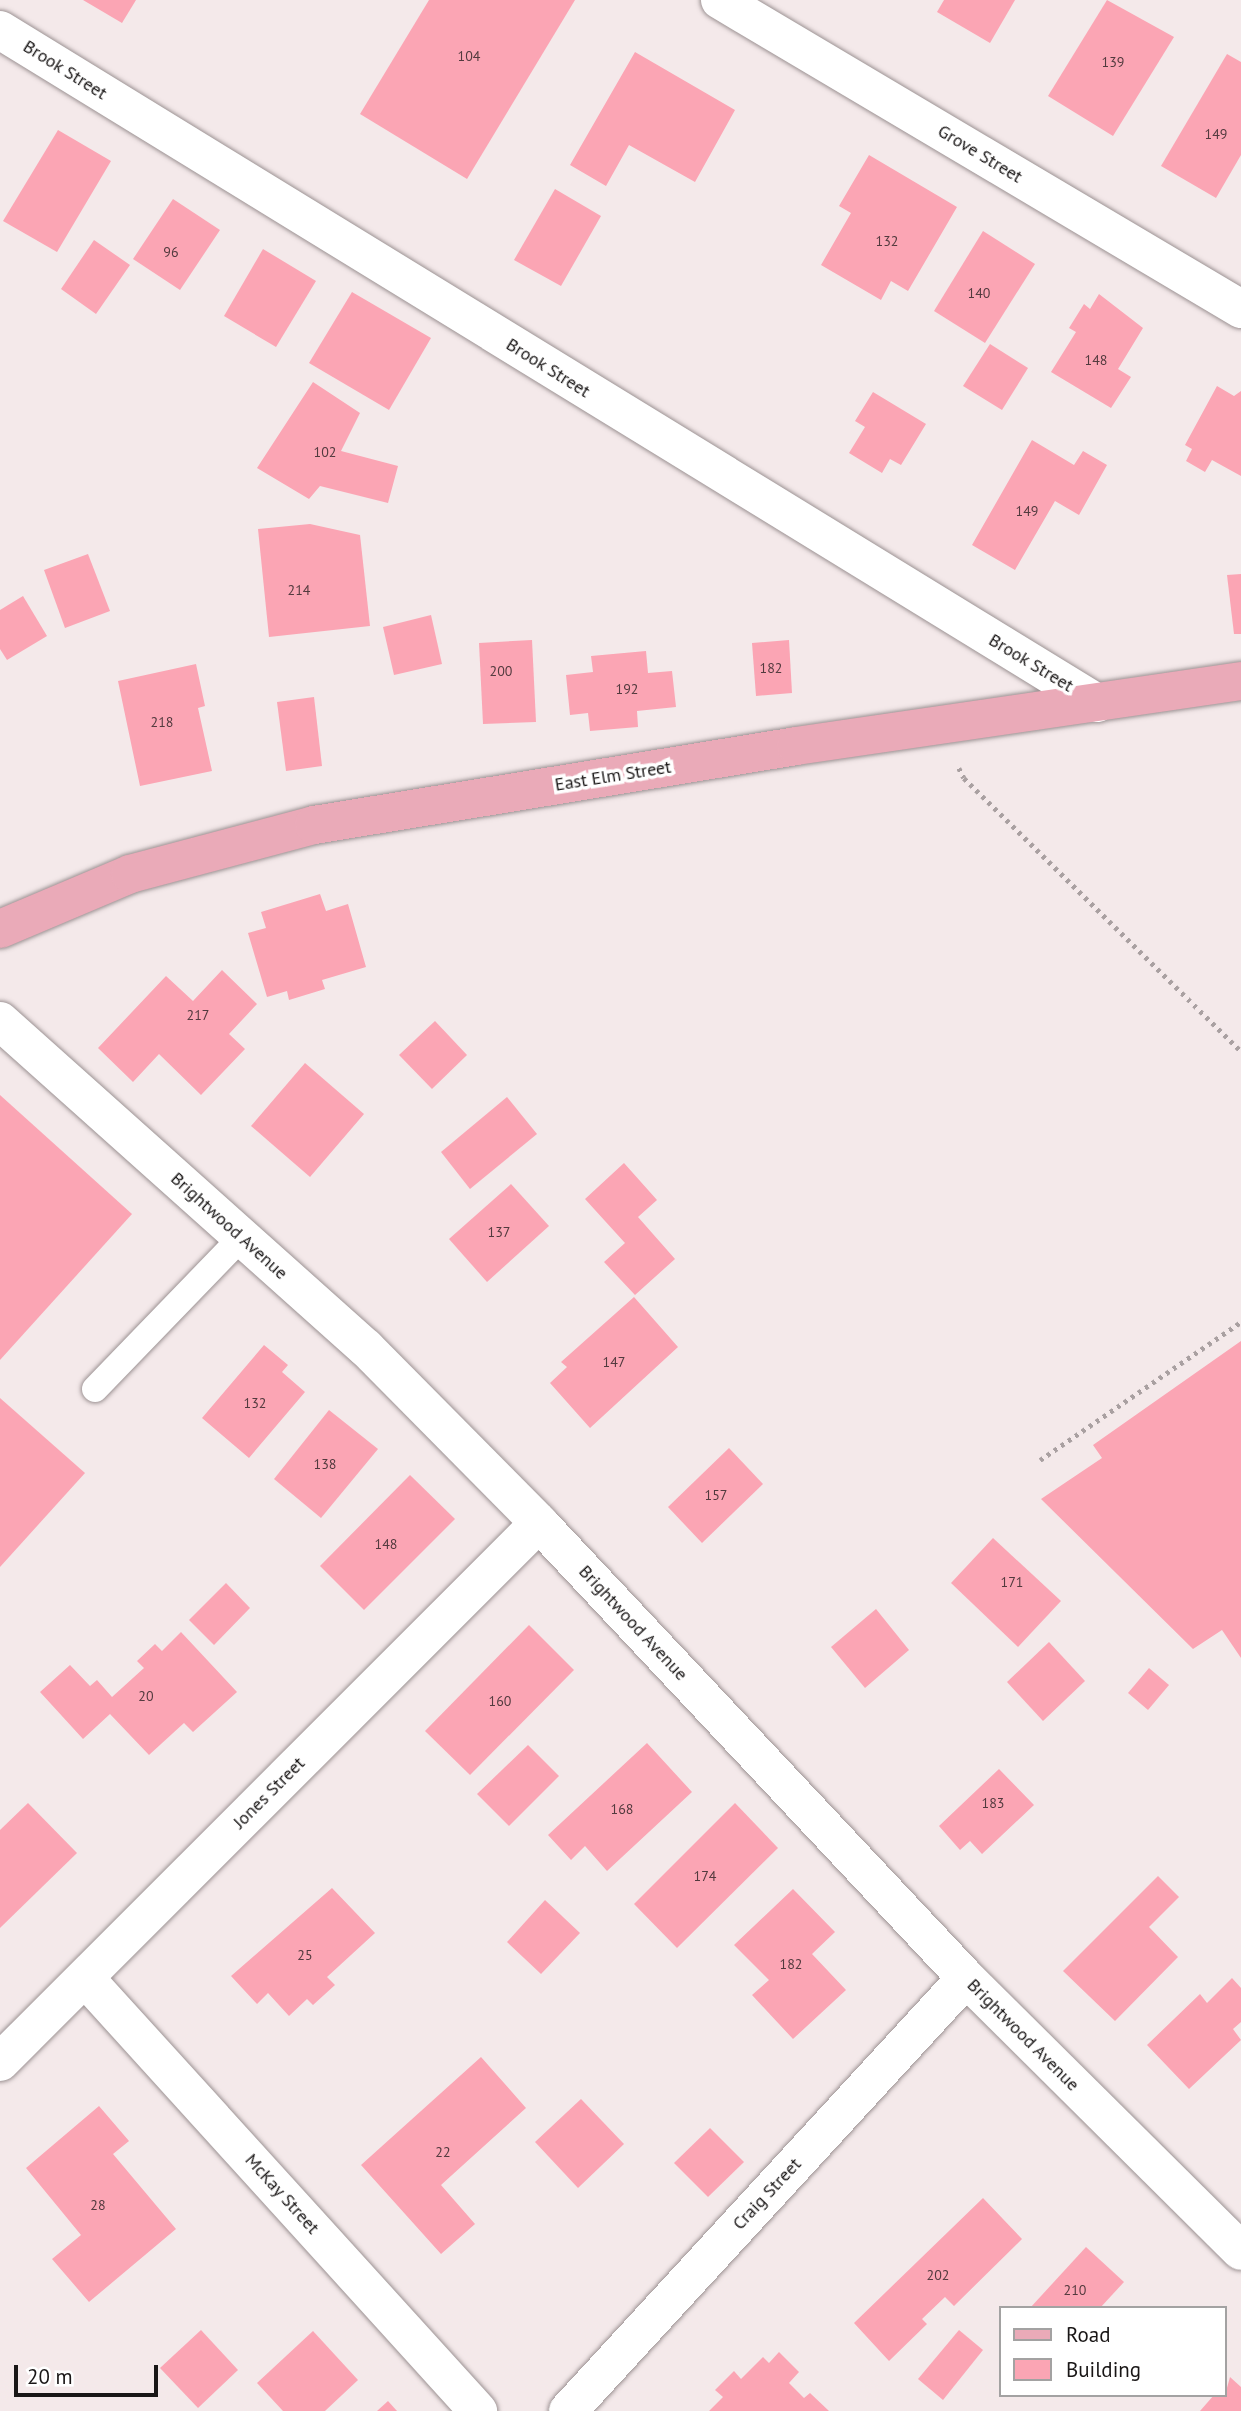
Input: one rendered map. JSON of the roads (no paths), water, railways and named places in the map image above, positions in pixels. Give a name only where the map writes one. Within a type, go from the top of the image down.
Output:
[{"type":"main road","name":"East Elm Street","points":[[0,929],[130,874],[314,825],[1241,681]]},
{"type":"street","name":"Grove Street","points":[[720,0],[1241,309]]},
{"type":"street","name":"Brook Street","points":[[0,30],[1097,703]]},
{"type":"street","name":"Brightwood Avenue","points":[[0,1021],[366,1348],[539,1522],[966,1978],[1241,2251]]},
{"type":"street","name":"Jones Street","points":[[0,2062],[539,1522]]},
{"type":"street","name":"McKay Street","points":[[85,1978],[478,2411]]},
{"type":"street","name":"Craig Street","points":[[568,2411],[966,1978]]},
{"type":"lane","points":[[95,1389],[242,1237]]}]
